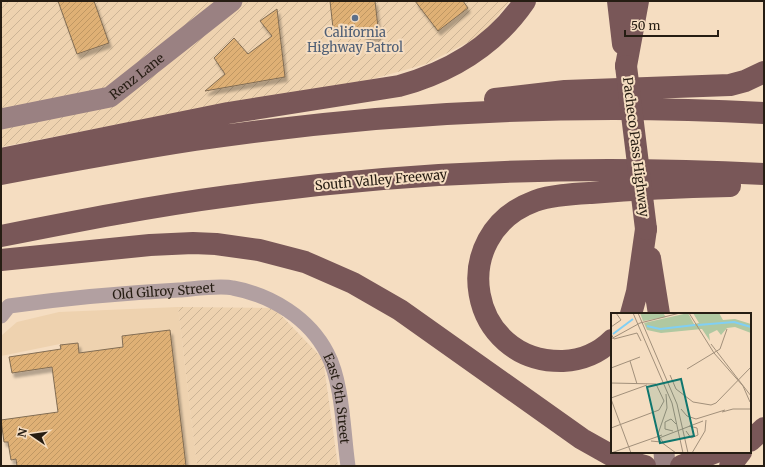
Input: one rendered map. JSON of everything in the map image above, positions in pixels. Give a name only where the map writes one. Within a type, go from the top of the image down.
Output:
[{"type":"highway","points":[[1,159],[177,122],[399,86],[421,80],[476,52],[497,34],[516,14],[525,1]]},
{"type":"highway","name":"Pacheco Pass Highway","points":[[618,1],[657,313]]},
{"type":"highway","points":[[626,66],[638,1]]},
{"type":"highway","points":[[1,174],[180,142],[532,94],[607,89],[730,85],[745,81],[764,72]]},
{"type":"highway","points":[[302,126],[411,116],[519,111],[624,109],[764,114]]},
{"type":"highway","name":"South Valley Freeway","points":[[1,236],[99,217],[229,196],[391,178],[553,170],[662,170],[764,174]]},
{"type":"highway","points":[[611,341],[592,354],[574,360],[555,361],[536,358],[517,349],[500,335],[488,319],[480,301],[477,285],[478,265],[484,247],[492,233],[503,220],[519,208],[535,201],[552,197],[653,188],[764,186]]},
{"type":"highway","points":[[631,313],[637,292],[646,229]]},
{"type":"highway","points":[[1,260],[150,245],[194,243],[216,244],[259,250],[305,262],[353,283],[400,310],[582,439],[616,458],[645,466]]},
{"type":"highway","points":[[751,432],[764,423]]},
{"type":"highway","points":[[751,441],[764,428]]},
{"type":"highway","points":[[686,462],[713,453]]},
{"type":"highway","points":[[730,466],[740,453]]},
{"type":"street","name":"Renz Lane","points":[[1,119],[110,97],[232,1]]},
{"type":"street","name":"Old Gilroy Street","points":[[1,316],[9,306],[78,296],[232,287],[259,296],[285,308],[316,335]]},
{"type":"street","name":"East 9th Street","points":[[316,335],[328,354],[336,374],[348,466]]},
{"type":"street","points":[[664,453],[665,466]]},
{"type":"shaded area","points":[[1,1],[510,1],[482,35],[426,64],[362,82],[223,104],[1,147]]},
{"type":"shaded area","points":[[178,307],[197,466],[73,466],[60,344],[1,356],[1,336],[17,322],[59,312]]},
{"type":"shaded area","points":[[178,307],[274,308],[323,359],[338,466],[197,466]]},
{"type":"building","points":[[58,1],[94,1],[109,43],[77,54]]},
{"type":"building","name":"California Highway Patrol","points":[[330,1],[375,1],[379,36],[364,38],[363,28],[340,31],[339,27],[333,28]]},
{"type":"building","points":[[415,1],[463,1],[468,8],[438,31]]},
{"type":"building","points":[[277,9],[285,77],[205,91],[225,74],[214,58],[234,38],[248,54],[272,36],[260,21]]},
{"type":"building","points":[[170,330],[186,466],[17,466],[16,459],[11,460],[8,442],[4,442],[1,420],[58,412],[52,367],[12,373],[9,357],[61,349],[60,345],[78,343],[79,353],[123,347],[122,336]]},
{"type":"place","name":"California Highway Patrol","points":[[355,18]]}]
